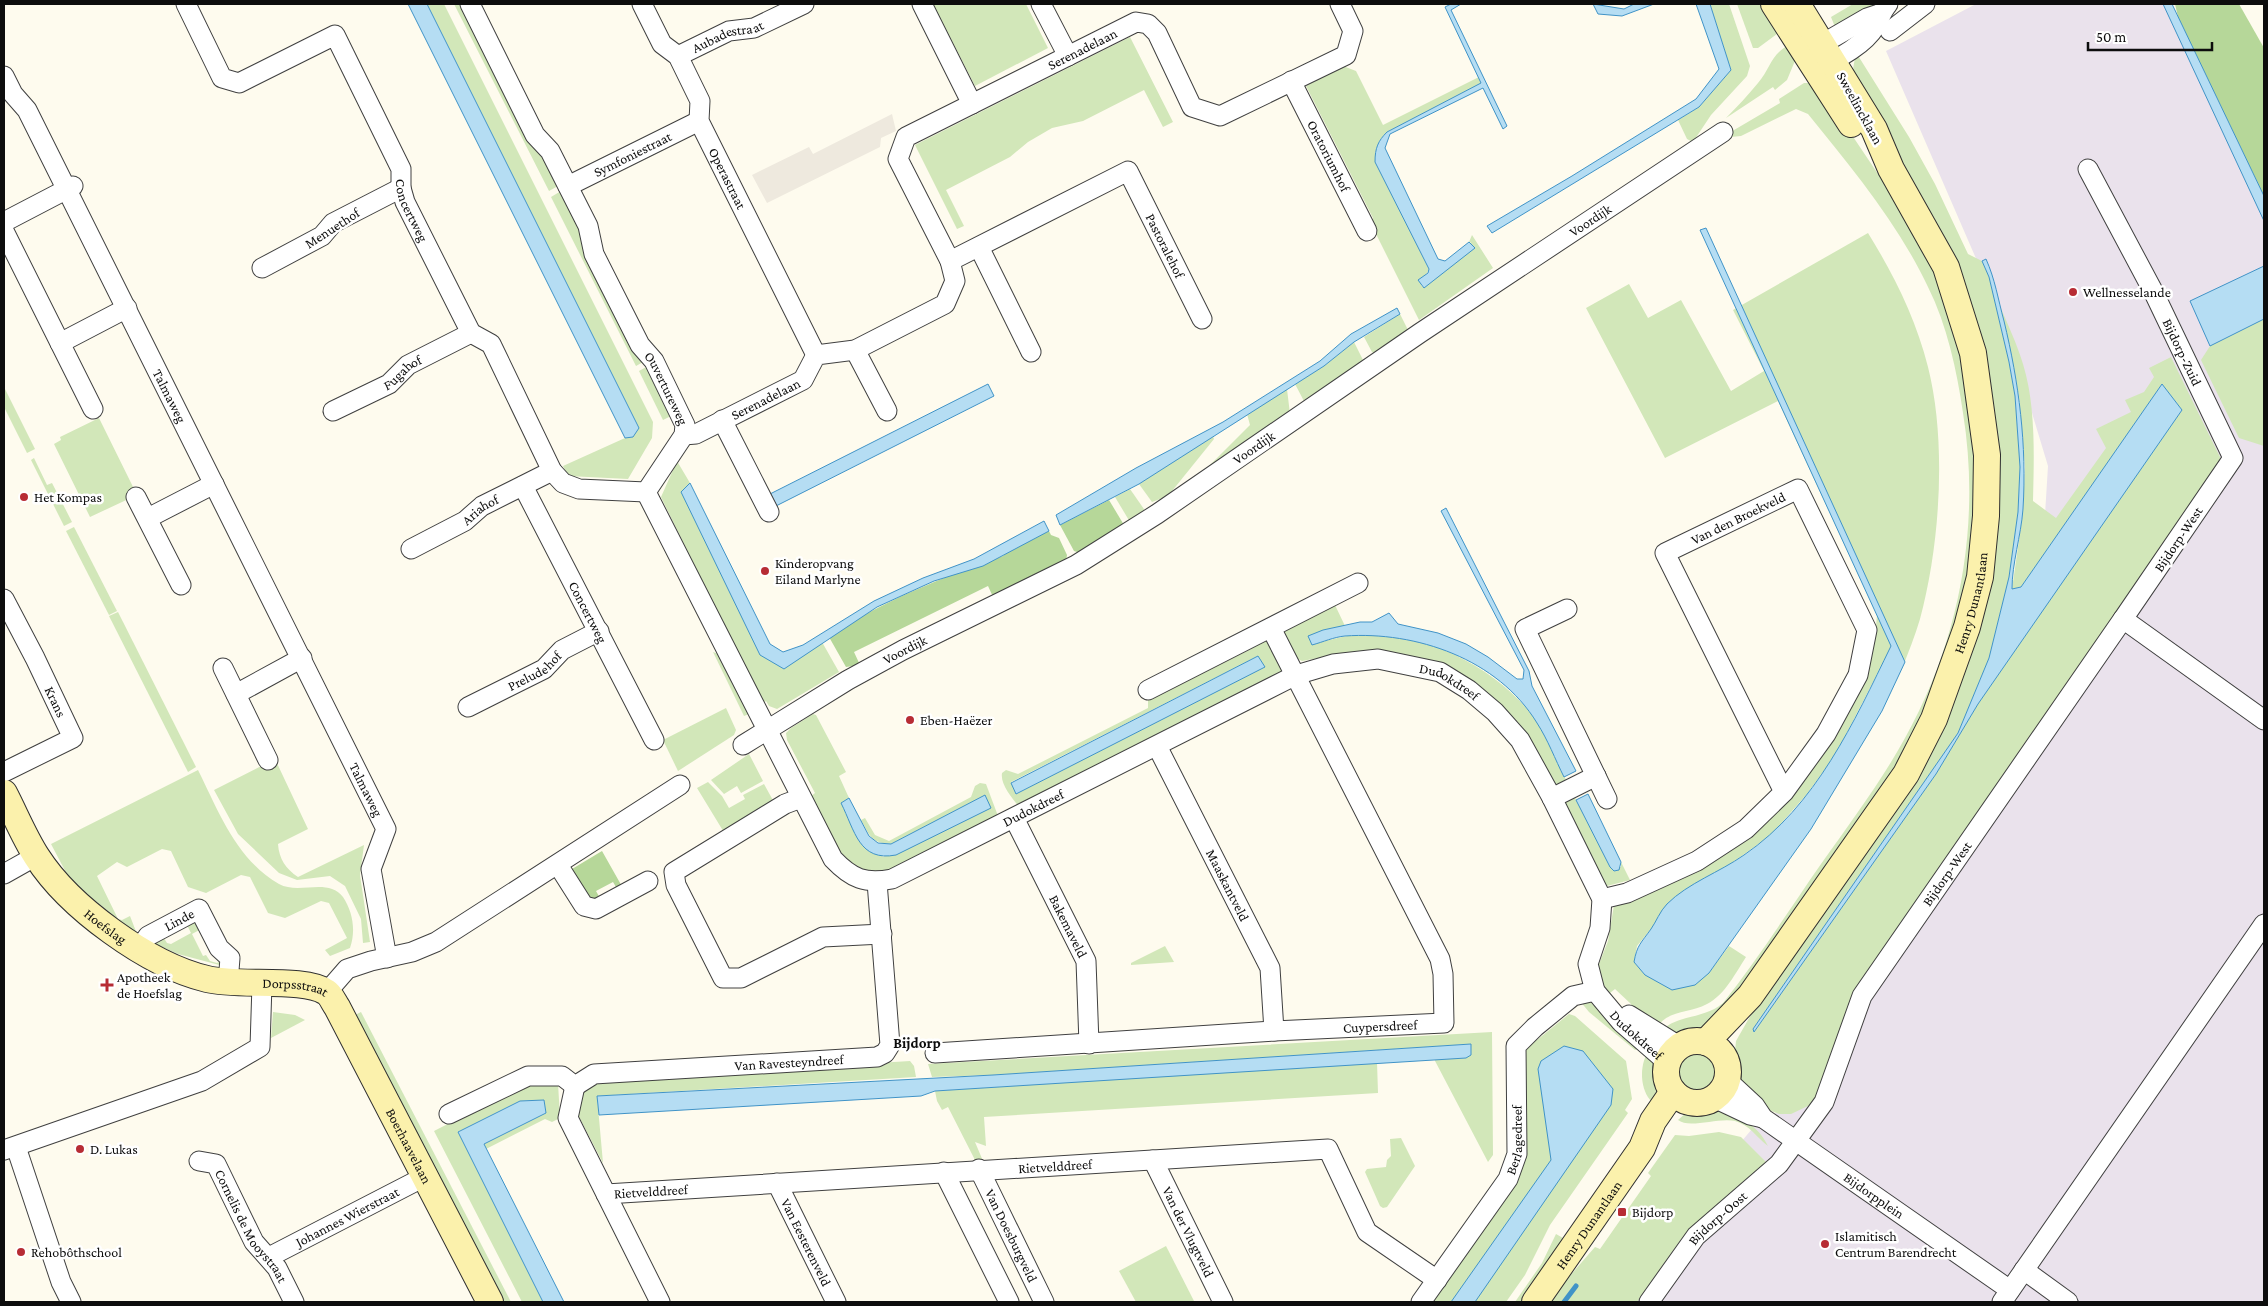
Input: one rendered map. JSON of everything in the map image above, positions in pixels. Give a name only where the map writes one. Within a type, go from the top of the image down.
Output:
[{"type":"main road","name":"Sweelincklaan","points":[[1774,4],[1823,57],[1874,129],[1891,169]]},
{"type":"main road","name":"Sweelincklaan","points":[[1797,4],[1823,57]]},
{"type":"main road","name":"Henry Dunantlaan","points":[[1718,1069],[1750,996],[1906,774],[1934,719],[1951,675],[1967,627],[1980,577],[1986,516],[1987,455],[1973,353],[1946,267],[1891,169]]},
{"type":"main road","name":"Hoefslag","points":[[4,793],[36,856],[59,886],[80,906],[139,948],[174,968],[229,971],[262,984]]},
{"type":"main road","name":"Dorpsstraat","points":[[262,984],[305,984],[327,992]]},
{"type":"main road","name":"Boerhaavelaan","points":[[327,992],[337,1007],[490,1302]]},
{"type":"main road","points":[[1688,1042],[1718,1069],[1698,1104],[1679,1097],[1666,1078],[1673,1054],[1688,1042]]},
{"type":"main road","name":"Henry Dunantlaan","points":[[1535,1302],[1642,1148],[1662,1133],[1679,1097]]},
{"type":"street","name":"Concertweg","points":[[186,4],[222,78],[232,82],[239,83],[335,35],[401,169],[401,188],[405,202],[471,333]]},
{"type":"street","name":"Ouvertureweg","points":[[470,4],[535,135],[550,151],[568,186],[588,226],[594,254],[640,345],[654,361],[685,425],[684,434],[646,492]]},
{"type":"street","name":"Operastraat","points":[[642,4],[662,44],[678,56],[700,101],[699,121],[816,355]]},
{"type":"street","name":"Aubadestraat","points":[[678,56],[730,31],[754,28],[804,4]]},
{"type":"street","points":[[922,4],[972,104]]},
{"type":"street","points":[[1042,4],[1068,56]]},
{"type":"street","name":"Serenadelaan","points":[[684,434],[696,434],[803,380],[816,355],[855,350],[945,304],[955,281],[950,261],[898,159],[906,137],[1136,22],[1148,24],[1157,33],[1192,107],[1220,116],[1346,55],[1353,31],[1340,4]]},
{"type":"street","points":[[1890,31],[1925,4]]},
{"type":"street","points":[[1823,57],[1858,45],[1874,28],[1883,9]]},
{"type":"street","name":"Talmaweg","points":[[4,76],[8,96],[28,110],[70,188],[127,308],[386,829],[371,869],[387,958]]},
{"type":"street","name":"Oratoriumhof","points":[[1291,81],[1368,231]]},
{"type":"street","name":"Symfoniestraat","points":[[568,186],[699,121]]},
{"type":"street","name":"Voordijk","points":[[766,731],[903,650],[1001,604],[1076,565],[1158,514],[1420,333],[1723,132]]},
{"type":"street","name":"Bijdorp-Zuid","points":[[2088,169],[2153,291],[2233,458]]},
{"type":"street","name":"Pastoralehof","points":[[979,247],[1128,171],[1202,319]]},
{"type":"street","points":[[4,222],[70,188]]},
{"type":"street","name":"Menuethof","points":[[262,268],[322,236],[333,223],[401,188]]},
{"type":"street","points":[[4,231],[93,409]]},
{"type":"street","points":[[950,261],[979,247],[1032,352]]},
{"type":"street","points":[[60,343],[127,308]]},
{"type":"street","points":[[471,333],[491,344],[552,471],[563,483],[579,489],[646,492],[766,731],[833,859],[847,873],[863,880],[878,882]]},
{"type":"street","name":"Fugahof","points":[[332,411],[388,384],[408,365],[471,333]]},
{"type":"street","points":[[855,350],[887,411]]},
{"type":"street","name":"Serenadelaan","points":[[722,420],[769,512]]},
{"type":"street","name":"Bijdorp-West","points":[[1795,1142],[1824,1102],[1862,996],[2233,458]]},
{"type":"street","name":"Ariahof","points":[[411,549],[465,521],[482,506],[552,471]]},
{"type":"street","points":[[148,518],[214,484]]},
{"type":"street","name":"Concertweg","points":[[522,486],[654,740]]},
{"type":"street","name":"Van den Broekveld","points":[[1602,899],[1627,893],[1697,861],[1746,829],[1784,792],[1826,734],[1858,675],[1867,630],[1798,489],[1665,553],[1784,792]]},
{"type":"street","points":[[136,497],[181,585]]},
{"type":"street","points":[[1148,690],[1358,583]]},
{"type":"street","name":"Krans","points":[[4,599],[31,649],[73,738],[4,772]]},
{"type":"street","points":[[1568,609],[1525,629],[1607,799]]},
{"type":"street","points":[[2122,619],[2264,720]]},
{"type":"street","points":[[1271,628],[1296,675]]},
{"type":"street","name":"Preludehof","points":[[468,707],[544,669],[562,650],[599,631]]},
{"type":"street","points":[[236,694],[302,658]]},
{"type":"street","name":"Dudokdreef","points":[[878,882],[892,879],[1296,675],[1333,664],[1378,659],[1440,672],[1469,690],[1496,712],[1520,740],[1552,798],[1602,899],[1600,928],[1588,964],[1601,998],[1621,1022],[1673,1054]]},
{"type":"street","points":[[223,668],[268,760]]},
{"type":"street","name":"Cuypersdreef","points":[[935,1053],[1444,1023],[1443,974],[1440,959],[1296,675]]},
{"type":"street","points":[[743,745],[766,731]]},
{"type":"street","name":"Maaskantveld","points":[[1157,746],[1270,968],[1274,1032]]},
{"type":"street","points":[[1552,798],[1596,776]]},
{"type":"street","name":"Dorpsstraat","points":[[327,992],[347,969],[412,952],[436,942],[680,785]]},
{"type":"street","points":[[801,798],[785,804],[674,872],[676,885],[724,978],[741,978],[823,937],[882,934]]},
{"type":"street","name":"Bakemaveld","points":[[1014,818],[1086,961],[1089,1044]]},
{"type":"street","points":[[4,874],[36,856]]},
{"type":"street","points":[[558,865],[584,906],[596,909],[648,881]]},
{"type":"street","name":"Van Ravesteyndreef","points":[[575,1086],[594,1074],[877,1057],[885,1053],[890,1045],[878,882]]},
{"type":"street","name":"Linde","points":[[139,948],[148,936],[199,909],[229,971]]},
{"type":"street","points":[[2006,1296],[2264,924]]},
{"type":"street","name":"Dorpsstraat","points":[[71,1302],[10,1149],[202,1081],[250,1055],[260,1047],[262,984]]},
{"type":"street","name":"Berlagedreef","points":[[1421,1302],[1508,1179],[1517,1154],[1516,1046],[1535,1027],[1573,996],[1601,998]]},
{"type":"street","name":"Bijdorpplein","points":[[1718,1069],[1750,1115],[1763,1118],[2006,1296]]},
{"type":"street","points":[[449,1114],[528,1076],[562,1076],[575,1086],[568,1118],[660,1302]]},
{"type":"street","name":"Bijdorp-Oost","points":[[1649,1302],[1696,1236],[1779,1164],[1795,1142]]},
{"type":"street","name":"Rietvelddreef","points":[[606,1194],[978,1169],[1328,1150],[1368,1232],[1437,1280]]},
{"type":"street","name":"Van der Vlugtveld","points":[[1153,1160],[1223,1302]]},
{"type":"street","name":"Cornelis de Mooystraat","points":[[199,1161],[216,1164],[254,1242],[277,1268],[294,1302]]},
{"type":"street","name":"Van Doesburgveld","points":[[978,1169],[1044,1302]]},
{"type":"street","points":[[944,1172],[1009,1302]]},
{"type":"street","name":"Johannes Wierstraat","points":[[268,1258],[424,1177]]},
{"type":"street","name":"Van Eesterenveld","points":[[777,1183],[836,1302]]},
{"type":"street","points":[[2024,1270],[2068,1302]]},
{"type":"shaded area","name":"Bijdorp","points":[[1976,4],[2166,4],[2264,211],[2264,1302],[1607,1302],[1757,1123],[1787,1107],[2036,661],[2048,466],[2007,330],[1886,51]]},
{"type":"shaded area","points":[[892,114],[896,131],[881,138],[880,147],[767,203],[752,175],[809,147],[813,154]]},
{"type":"green space","points":[[427,4],[444,4],[653,422],[652,438],[628,479],[568,476],[563,466],[625,438],[633,437],[639,428]]},
{"type":"green space","points":[[454,4],[462,4],[534,147],[542,156],[558,186],[549,191]]},
{"type":"green space","points":[[933,4],[1026,4],[1048,48],[975,86]]},
{"type":"green space","points":[[1710,4],[1729,4],[1750,66],[1747,76],[1711,115],[1693,142],[1687,139],[1678,120],[1699,107],[1731,70]]},
{"type":"green space","points":[[1737,4],[1764,4],[1781,31],[1758,48],[1753,48]]},
{"type":"green space","points":[[1853,4],[1879,4],[1835,27],[1831,17]]},
{"type":"green space","points":[[2175,4],[2239,4],[2264,48],[2264,196],[2178,17]]},
{"type":"green space","points":[[1130,37],[1173,122],[1163,127],[1144,90],[1083,121],[1052,128],[1028,142],[1010,157],[946,190],[964,226],[957,229],[915,145]]},
{"type":"green space","points":[[1790,44],[1797,56],[1787,80],[1775,90],[1773,87],[1726,118],[1758,83],[1778,53]]},
{"type":"green space","points":[[1857,54],[1909,137],[1935,184],[1968,254],[1982,261],[1989,277],[2015,396],[2020,467],[2018,512],[2009,577],[1989,658],[1958,733],[1753,1029],[1754,1032],[1936,774],[1978,704],[2182,410],[2162,384],[2021,587],[2012,589],[2023,512],[2025,467],[2019,396],[2000,306],[2021,357],[2030,397],[2033,432],[2033,501],[2056,518],[2106,448],[2096,429],[2131,412],[2125,400],[2144,392],[2154,377],[2149,368],[2171,357],[2222,461],[1855,991],[1817,1096],[1810,1105],[1791,1114],[1779,1114],[1769,1110],[1736,1078],[1734,1061],[1736,1041],[1765,990],[1896,804],[1986,594],[1961,281],[1939,228],[1857,91],[1853,72]]},
{"type":"green space","points":[[1343,66],[1356,71],[1383,125],[1479,77],[1482,83],[1387,132],[1376,148],[1375,161],[1429,269],[1421,285],[1424,288],[1471,242],[1469,242],[1472,235],[1493,268],[1419,320],[1371,224],[1373,218],[1306,86]]},
{"type":"green space","points":[[1804,83],[1814,83],[1821,89],[1923,241],[1959,334],[1979,484],[1962,616],[1905,756],[1736,999],[1712,1022],[1696,1033],[1676,1033],[1665,1028],[1677,1021],[1708,1012],[1723,1003],[1761,952],[1865,802],[1905,738],[1924,700],[1940,661],[1952,621],[1967,539],[1968,455],[1958,381],[1941,317],[1928,287],[1903,241],[1873,197],[1808,114],[1796,109],[1741,136],[1731,137],[1729,133],[1780,103],[1779,99]]},
{"type":"green space","points":[[561,191],[577,224],[584,249],[645,361],[636,366],[551,197]]},
{"type":"green space","points":[[1868,233],[1887,265],[1911,315],[1923,349],[1934,396],[1938,428],[1939,493],[1932,559],[1920,619],[1902,669],[1891,647],[1836,754],[1807,794],[1771,835],[1722,870],[1650,930],[1637,946],[1634,962],[1645,975],[1709,973],[1729,946],[1746,957],[1730,983],[1713,1000],[1700,1007],[1673,1015],[1661,1022],[1656,1028],[1631,1010],[1631,1004],[1615,989],[1610,993],[1597,978],[1599,964],[1608,941],[1614,905],[1740,843],[1852,695],[1875,638],[1877,615],[1778,401],[1665,458],[1586,308],[1629,284],[1648,318],[1681,300],[1731,391],[1764,371],[1733,310]]},
{"type":"green space","points":[[1400,314],[1408,330],[1378,355],[1372,352],[1364,337]]},
{"type":"green space","points":[[2264,319],[2264,446],[2239,438],[2201,360],[2210,346]]},
{"type":"green space","points":[[1354,342],[1365,364],[1305,403],[1295,384],[1324,366]]},
{"type":"green space","points":[[648,366],[673,415],[663,420],[639,371]]},
{"type":"green space","points":[[4,387],[35,449],[27,453],[4,407]]},
{"type":"green space","points":[[1287,389],[1290,414],[1200,475],[1250,425],[1247,414]]},
{"type":"green space","points":[[99,418],[137,495],[90,517],[54,444],[61,440],[60,437]]},
{"type":"green space","points":[[1213,436],[1214,439],[1168,496],[1152,502],[1139,484]]},
{"type":"green space","points":[[34,458],[47,485],[52,483],[72,522],[64,526],[31,460]]},
{"type":"green space","points":[[677,461],[690,483],[682,492],[784,669],[822,642],[839,672],[777,709],[769,706],[766,701],[762,704],[661,497]]},
{"type":"green space","points":[[1130,489],[1146,512],[1130,522],[1115,497]]},
{"type":"green space","points":[[1109,500],[1124,525],[1080,553],[1074,551],[1060,525]]},
{"type":"green space","points":[[74,527],[117,611],[109,615],[66,531]]},
{"type":"green space","points":[[1049,531],[1051,535],[1059,538],[1067,555],[1066,561],[994,599],[988,586],[854,652],[860,665],[846,667],[829,637],[892,601],[1003,556],[1008,551]]},
{"type":"green space","points":[[1335,605],[1345,626],[1323,630],[1312,644],[1342,637],[1369,635],[1396,637],[1423,643],[1450,653],[1475,666],[1519,700],[1543,731],[1610,866],[1621,867],[1621,862],[1630,880],[1603,887],[1506,711],[1385,652],[1345,653],[1302,661],[1292,656],[1281,628]]},
{"type":"green space","points":[[118,612],[196,767],[188,772],[109,616]]},
{"type":"green space","points":[[1266,639],[1271,643],[1284,673],[1020,808],[1008,792],[1002,778],[1002,773],[1006,770],[1018,774],[1148,708],[1148,700],[1251,649],[1254,641]],"holes":[[[1258,656],[1264,667],[1016,794],[1011,782]]]},
{"type":"green space","points":[[713,652],[721,655],[749,714],[744,716]]},
{"type":"green space","points":[[726,708],[736,730],[734,735],[678,771],[663,740]]},
{"type":"green space","points":[[813,714],[816,715],[846,772],[839,776],[849,798],[842,803],[883,857],[985,796],[891,844],[879,842],[872,838],[861,820],[865,818],[875,835],[889,841],[971,797],[975,786],[980,783],[986,784],[998,816],[886,872],[858,871],[838,853],[810,797],[815,793],[787,740],[786,733],[791,728]]},
{"type":"green space","points":[[749,754],[763,781],[741,793],[737,786],[724,794],[711,780]]},
{"type":"green space","points":[[275,759],[308,829],[278,844],[282,859],[290,871],[298,877],[364,845],[360,875],[370,942],[363,943],[361,919],[345,886],[330,876],[297,880],[279,873],[238,834],[214,790]]},
{"type":"green space","points":[[198,770],[230,833],[251,862],[264,874],[287,887],[329,888],[337,891],[343,897],[349,909],[353,928],[350,948],[330,956],[325,950],[347,938],[329,903],[321,901],[285,918],[268,913],[250,877],[241,875],[206,893],[188,887],[171,851],[162,849],[127,867],[117,862],[97,876],[118,919],[122,920],[130,916],[137,934],[71,882],[51,844]]},
{"type":"green space","points":[[708,782],[722,796],[729,808],[745,799],[743,795],[764,784],[775,804],[725,834],[697,788]]},
{"type":"green space","points":[[602,851],[624,890],[619,892],[613,882],[596,891],[602,902],[591,903],[572,878],[572,869]]},
{"type":"green space","points":[[195,921],[203,928],[192,934],[203,956],[206,955],[210,961],[217,963],[220,961],[223,966],[178,954],[151,942],[162,935],[167,943],[171,944],[191,933],[186,923]]},
{"type":"green space","points":[[1165,946],[1174,962],[1131,965],[1131,963]]},
{"type":"green space","points":[[1580,1001],[1590,1002],[1642,1047],[1635,1050],[1589,1012]]},
{"type":"green space","points":[[273,1012],[295,1015],[305,1020],[271,1038]]},
{"type":"green space","points":[[361,1012],[511,1302],[498,1302],[351,1017]]},
{"type":"green space","points":[[1569,1014],[1575,1016],[1626,1061],[1632,1099],[1625,1110],[1628,1113],[1550,1225],[1525,1275],[1506,1302],[1427,1302],[1515,1177],[1522,1053],[1534,1036],[1537,1040]]},
{"type":"green space","points":[[1492,1032],[1493,1155],[1488,1162],[1434,1059],[1466,1058],[1471,1044],[993,1075],[932,1077],[928,1064]]},
{"type":"green space","points":[[1648,1052],[1654,1060],[1661,1082],[1660,1092],[1652,1102],[1645,1091],[1642,1078],[1643,1064]]},
{"type":"green space","points":[[1701,1052],[1708,1055],[1714,1061],[1717,1072],[1716,1080],[1708,1089],[1701,1092],[1693,1092],[1686,1089],[1678,1080],[1677,1068],[1680,1061],[1689,1053]]},
{"type":"green space","points":[[910,1061],[914,1066],[916,1077],[597,1096],[603,1163],[576,1111],[579,1093],[594,1081]]},
{"type":"green space","points":[[1377,1062],[1378,1093],[984,1117],[986,1146],[975,1142],[983,1161],[975,1160],[948,1107],[942,1110],[937,1101],[935,1091]]},
{"type":"green space","points":[[558,1083],[560,1118],[552,1122],[545,1119],[486,1149],[484,1144],[546,1113],[544,1100],[520,1101],[458,1132],[543,1302],[522,1302],[434,1131],[524,1085]]},
{"type":"green space","points":[[1716,1108],[1740,1118],[1753,1127],[1764,1138],[1768,1146],[1749,1129],[1735,1121],[1721,1120],[1689,1123],[1678,1120],[1687,1112]]},
{"type":"green space","points":[[1719,1132],[1741,1137],[1767,1163],[1754,1178],[1682,1238],[1637,1302],[1547,1302],[1595,1247],[1600,1249],[1651,1176],[1648,1173],[1675,1135],[1689,1136]]},
{"type":"green space","points":[[1401,1138],[1415,1166],[1387,1207],[1383,1208],[1380,1206],[1365,1172],[1367,1169],[1386,1167],[1387,1160],[1391,1156],[1390,1139]]},
{"type":"green space","points":[[1556,1234],[1563,1238],[1551,1265],[1525,1302],[1515,1302],[1542,1263]]},
{"type":"green space","points":[[1166,1246],[1194,1301],[1136,1302],[1119,1271]]},
{"type":"water","points":[[408,4],[427,4],[639,428],[633,437],[625,438]]},
{"type":"water","points":[[1451,4],[1461,4],[1451,10],[1507,126],[1503,129],[1483,88],[1390,134],[1385,148],[1438,259],[1445,261],[1469,242],[1475,248],[1424,288],[1418,280],[1428,273],[1429,269],[1375,162],[1375,157],[1376,149],[1387,132],[1481,83],[1445,7]]},
{"type":"water","points":[[1593,4],[1624,9],[1634,4],[1654,4],[1622,16],[1598,14]]},
{"type":"water","points":[[1696,4],[1710,4],[1731,70],[1699,107],[1492,233],[1487,226],[1696,99],[1719,69]]},
{"type":"water","points":[[2163,4],[2172,4],[2264,196],[2264,221]]},
{"type":"water","points":[[1706,228],[1905,662],[1882,711],[1811,829],[1709,973],[1695,985],[1672,990],[1645,975],[1634,962],[1640,944],[1660,913],[1675,897],[1744,855],[1769,835],[1792,812],[1831,761],[1863,704],[1891,646],[1700,230]]},
{"type":"water","points":[[1986,259],[1994,282],[2014,368],[2023,438],[2023,509],[2013,569],[2012,589],[2021,587],[2162,384],[2182,410],[1978,704],[1936,774],[1754,1032],[1753,1029],[1958,733],[1989,658],[2009,577],[2018,512],[2020,467],[2015,396],[1989,277],[1982,261]]},
{"type":"water","points":[[2264,266],[2264,319],[2210,346],[2190,301]]},
{"type":"water","points":[[1397,308],[1400,314],[1354,342],[1324,366],[1139,484],[1060,525],[1056,515],[1136,468],[1223,422],[1320,361],[1351,334]]},
{"type":"water","points":[[988,384],[994,396],[772,508],[766,496]]},
{"type":"water","points":[[690,483],[770,644],[783,652],[803,645],[874,601],[923,578],[974,559],[1044,521],[1049,531],[983,566],[934,581],[877,607],[784,669],[760,655],[681,492]]},
{"type":"water","points":[[1446,508],[1529,671],[1532,686],[1576,771],[1564,777],[1541,729],[1520,701],[1501,682],[1478,666],[1427,644],[1399,638],[1345,636],[1312,645],[1308,636],[1323,630],[1360,622],[1372,622],[1389,613],[1398,624],[1438,633],[1466,644],[1488,657],[1517,679],[1523,679],[1524,670],[1441,511]]},
{"type":"water","points":[[1258,656],[1265,667],[1016,794],[1011,783]]},
{"type":"water","points":[[1588,794],[1621,862],[1619,870],[1614,871],[1610,867],[1576,800]]},
{"type":"water","points":[[985,795],[991,808],[896,855],[884,856],[874,854],[860,842],[841,803],[849,798],[869,836],[878,843],[891,844]]},
{"type":"water","points":[[1471,1044],[1471,1055],[1466,1058],[935,1091],[921,1096],[599,1115],[597,1096],[993,1075]]},
{"type":"water","points":[[1564,1046],[1583,1051],[1613,1089],[1611,1105],[1475,1302],[1451,1302],[1551,1160],[1538,1069],[1541,1061]]},
{"type":"water","points":[[544,1100],[546,1113],[484,1144],[564,1302],[543,1302],[458,1132],[520,1101]]},
{"type":"waterway","points":[[1564,1302],[1576,1286]]},
{"type":"place","name":"Wellnesselande","points":[[2073,292]]},
{"type":"place","name":"Het Kompas","points":[[24,497]]},
{"type":"place","name":"Kinderopvang Eiland Marlyne","points":[[765,571]]},
{"type":"place","name":"Eben-Haëzer","points":[[910,720]]},
{"type":"place","name":"Apotheek de Hoefslag","points":[[107,985]]},
{"type":"place","name":"D. Lukas","points":[[80,1149]]},
{"type":"place","name":"Bijdorp","points":[[1622,1212]]},
{"type":"place","name":"Islamitisch Centrum Barendrecht","points":[[1825,1244]]},
{"type":"place","name":"Rehobôthschool","points":[[21,1252]]},
{"type":"district","name":"Bijdorp","points":[[917,1043]]}]
